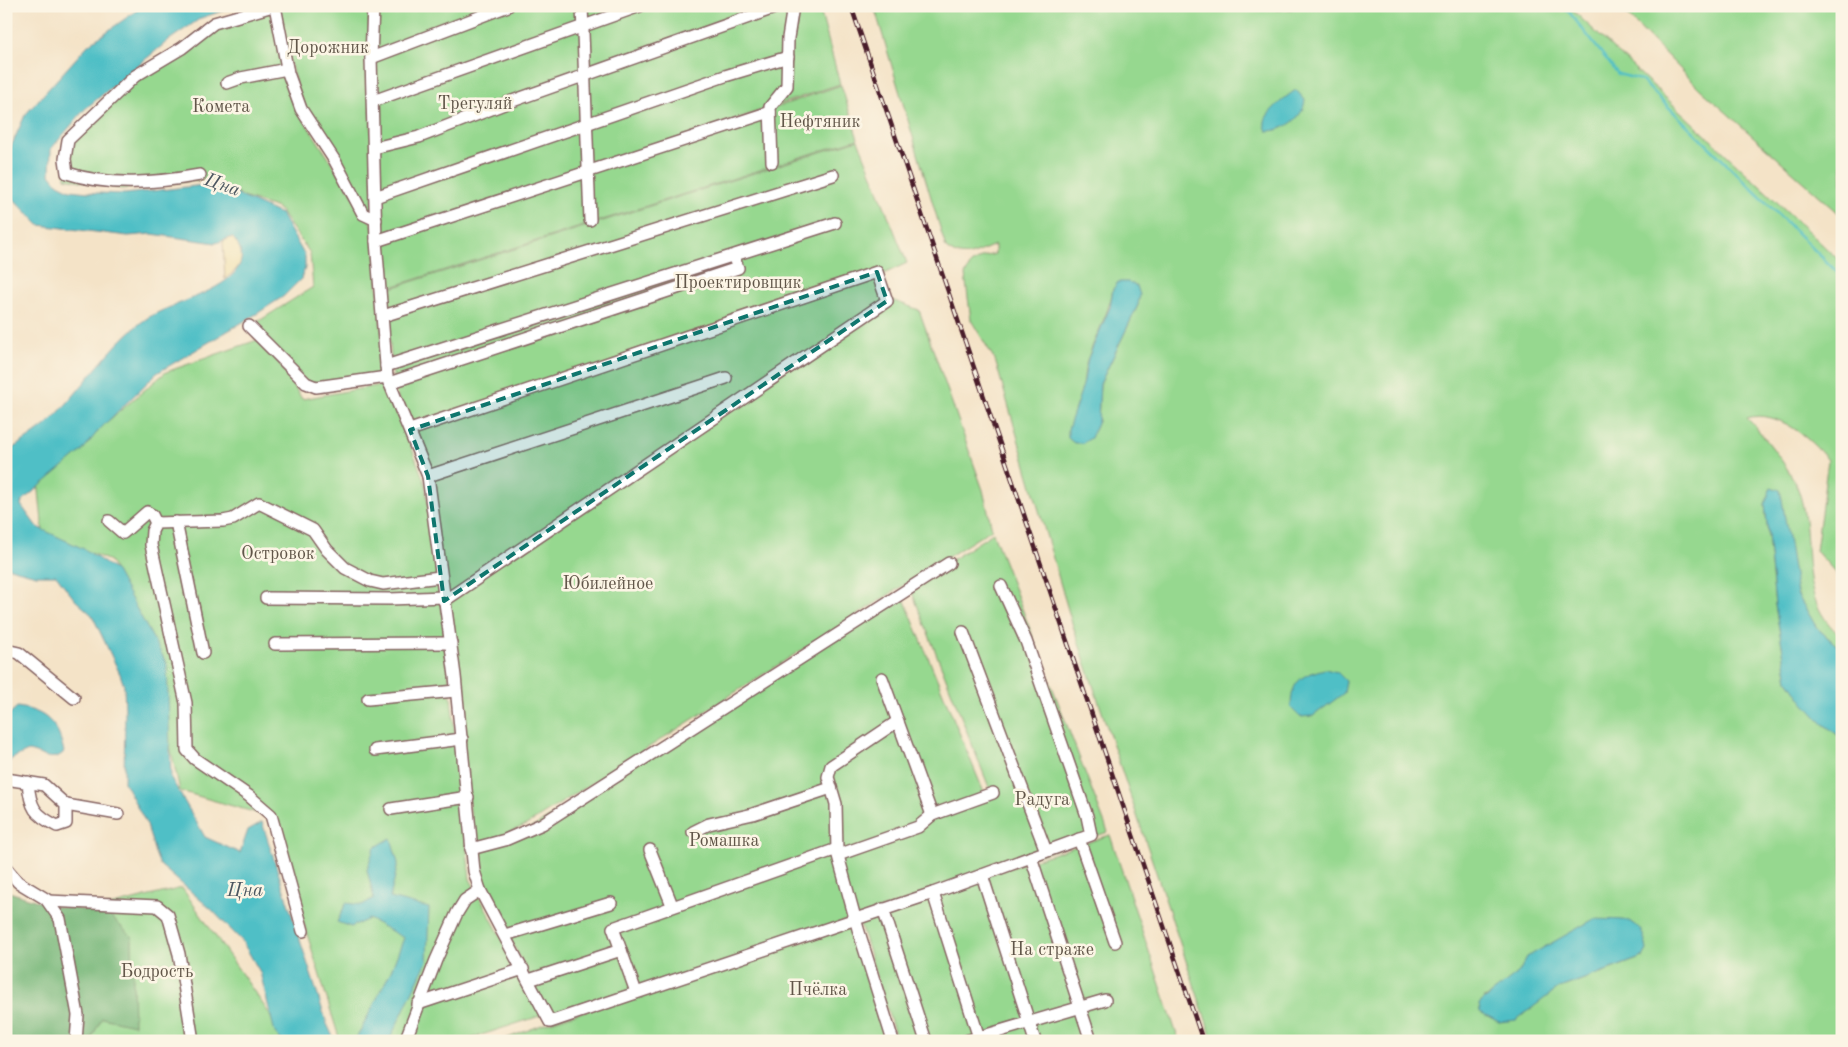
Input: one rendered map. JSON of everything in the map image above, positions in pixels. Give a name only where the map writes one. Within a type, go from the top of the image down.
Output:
[{"type":"street","points":[[200,175],[177,179],[112,183],[85,179],[68,173],[65,159],[68,140],[135,76],[182,48],[214,24],[274,6],[287,69],[301,109],[335,161],[363,214],[376,220]]},
{"type":"street","points":[[374,6],[371,58],[376,241],[388,375],[428,476],[440,577],[451,643],[474,871],[480,890],[550,1022],[934,893],[1091,835],[1087,816],[1026,641],[1001,586]]},
{"type":"street","points":[[371,58],[508,6]]},
{"type":"street","points":[[582,6],[590,220]]},
{"type":"street","points":[[373,101],[640,6]]},
{"type":"street","points":[[374,148],[419,137],[780,6]]},
{"type":"street","points":[[772,162],[770,107],[787,86],[788,38],[794,6]]},
{"type":"street","points":[[375,197],[725,76],[788,57]]},
{"type":"street","points":[[228,83],[241,78],[287,69]]},
{"type":"street","points":[[376,241],[770,112]]},
{"type":"street","points":[[383,316],[833,175]]},
{"type":"street","points":[[388,375],[834,223]]},
{"type":"street","points":[[249,326],[306,383],[316,387],[388,375],[738,268],[733,256]]},
{"type":"street","points":[[266,598],[444,599],[887,301],[877,272],[410,430]]},
{"type":"street","points":[[428,476],[726,378]]},
{"type":"street","points":[[156,523],[233,519],[259,503],[313,530],[327,550],[344,568],[370,581],[383,584],[440,577]]},
{"type":"street","points":[[109,521],[123,533],[147,512],[152,515],[156,523]]},
{"type":"street","points":[[176,522],[203,653]]},
{"type":"street","points":[[156,523],[152,531],[151,545],[186,703],[188,750],[195,759],[249,796],[271,815],[303,931]]},
{"type":"street","points":[[471,849],[505,840],[542,824],[949,563]]},
{"type":"street","points":[[964,632],[1046,851]]},
{"type":"street","points":[[276,644],[451,643]]},
{"type":"street","points":[[6,650],[19,653],[74,698]]},
{"type":"street","points":[[882,678],[932,815]]},
{"type":"street","points":[[368,699],[456,691]]},
{"type":"street","points":[[893,1041],[837,852],[836,804],[828,777],[831,766],[898,721]]},
{"type":"street","points":[[375,750],[462,739]]},
{"type":"street","points":[[6,779],[44,785],[66,805],[118,814]]},
{"type":"street","points":[[28,782],[33,809],[43,819],[57,826],[66,823],[66,805]]},
{"type":"street","points":[[693,832],[709,824],[753,814],[831,788]]},
{"type":"street","points":[[636,992],[613,928],[672,905],[918,827],[932,815],[993,793]]},
{"type":"street","points":[[391,809],[468,798]]},
{"type":"street","points":[[1079,839],[1115,942]]},
{"type":"street","points":[[650,850],[672,905]]},
{"type":"street","points":[[1031,857],[1091,1041]]},
{"type":"street","points":[[6,868],[18,882],[48,901],[55,909],[62,924],[68,973],[78,1016],[76,1041]]},
{"type":"street","points":[[982,875],[1034,1041]]},
{"type":"street","points":[[405,1041],[418,1004],[457,913],[465,900],[480,890]]},
{"type":"street","points":[[934,893],[979,1039]]},
{"type":"street","points":[[48,901],[157,906],[168,915],[179,954],[193,1041]]},
{"type":"street","points":[[505,935],[611,904]]},
{"type":"street","points":[[883,909],[926,1041]]},
{"type":"street","points":[[529,980],[621,950]]},
{"type":"street","points":[[418,1004],[523,969]]},
{"type":"street","points":[[966,1041],[979,1039],[1080,1006],[1105,1000]]},
{"type":"highlighted area","points":[[877,272],[887,301],[444,601],[428,476],[410,430]]},
{"type":"green space","name":"Дорожник","points":[[279,6],[369,6],[373,211],[365,213],[302,107],[289,59]]},
{"type":"green space","name":"Трегуляй","points":[[381,6],[804,6],[806,10],[819,6],[840,84],[381,238],[375,60],[376,8]]},
{"type":"green space","points":[[874,6],[1274,6],[1277,10],[1292,9],[1292,6],[1568,6],[1842,263],[1842,592],[1836,573],[1816,551],[1828,460],[1812,443],[1792,427],[1770,418],[1759,416],[1747,418],[1776,453],[1796,484],[1804,512],[1809,569],[1817,605],[1827,622],[1842,637],[1842,650],[1817,628],[1801,603],[1765,504],[1775,605],[1788,680],[1822,723],[1842,738],[1842,1041],[1213,1041],[1071,620],[995,360],[971,320],[965,275],[971,264],[982,257],[995,254],[995,245],[970,255],[959,255],[946,248]],"holes":[[[1113,289],[1138,305],[1100,384],[1098,421],[1090,438],[1084,398],[1085,368],[1109,307]],[[1527,957],[1643,957],[1557,989],[1542,998],[1484,998],[1520,972]]]},
{"type":"green space","points":[[1618,6],[1842,6],[1842,216],[1699,88]]},
{"type":"green space","name":"Островок","points":[[270,11],[298,111],[373,226],[385,375],[310,385],[264,340],[302,399],[387,384],[425,483],[439,582],[470,879],[543,1015],[463,1041],[340,1041],[271,817],[180,791],[145,634],[110,561],[43,533],[38,480],[166,372],[263,338],[251,326],[313,287],[310,253],[278,208],[246,198],[210,179],[121,189],[65,178],[65,150],[89,116],[196,35]]},
{"type":"green space","name":"Нефтяник","points":[[841,85],[858,139],[385,289],[384,242]]},
{"type":"green space","name":"Юбилейное","points":[[858,140],[907,263],[875,278],[884,297],[919,310],[983,490],[992,529],[528,824],[497,838],[474,844],[430,473],[394,389],[385,290]]},
{"type":"green space","name":"Ромашка","points":[[993,533],[1108,832],[552,1020],[482,884],[476,849],[530,829],[902,594],[985,795],[842,858],[992,795],[910,587]]},
{"type":"green space","name":"На страже","points":[[1110,835],[1179,1041],[897,1041],[858,918]]},
{"type":"green space","name":"Бодрость","points":[[182,888],[269,1013],[281,1041],[92,1041],[85,912]]},
{"type":"green space","points":[[6,891],[53,906],[107,913],[132,937],[134,1025],[102,1018],[90,1041],[6,1041]]},
{"type":"green space","name":"Пчёлка","points":[[852,926],[890,1041],[506,1041],[505,1039],[547,1023]]},
{"type":"sand","points":[[233,237],[242,255],[236,270],[225,279],[223,241]]},
{"type":"water","name":"Цна","points":[[143,6],[237,6],[201,18],[169,40],[85,109],[51,149],[50,174],[58,184],[70,190],[97,193],[125,194],[213,184],[281,214],[305,256],[305,268],[301,279],[284,296],[157,373],[99,430],[82,451],[22,501],[21,505],[37,527],[86,550],[116,571],[167,664],[171,778],[205,837],[240,853],[248,830],[262,822],[327,1024],[335,1041],[282,1041],[275,1033],[260,972],[242,941],[211,909],[160,865],[147,825],[124,782],[124,686],[92,615],[75,600],[56,575],[36,575],[6,567],[6,453],[47,424],[64,407],[111,351],[136,327],[149,317],[221,284],[231,276],[240,264],[241,255],[239,248],[232,237],[216,243],[152,234],[128,236],[39,225],[6,191],[10,149],[25,115],[88,45]]},
{"type":"water","points":[[1296,90],[1305,100],[1301,113],[1292,123],[1280,129],[1267,131],[1265,125],[1266,118],[1273,109]]},
{"type":"water","points":[[1118,282],[1128,282],[1137,286],[1140,295],[1138,305],[1100,384],[1098,421],[1091,438],[1083,443],[1074,443],[1068,438],[1068,429],[1083,385],[1088,358],[1110,307],[1113,289]]},
{"type":"water","points":[[1771,487],[1780,490],[1797,594],[1817,628],[1842,650],[1842,738],[1822,723],[1803,702],[1788,680],[1775,605],[1765,504]]},
{"type":"water","points":[[1325,669],[1337,672],[1346,681],[1344,693],[1313,716],[1300,717],[1291,708],[1291,699],[1295,686],[1303,677]]},
{"type":"water","points":[[17,707],[36,712],[49,720],[58,733],[64,752],[55,757],[46,757],[28,751],[11,759],[6,768],[6,717]]},
{"type":"water","points":[[391,838],[398,863],[390,898],[429,908],[427,961],[389,1041],[355,1041],[391,971],[404,938],[369,919],[351,927],[337,922],[346,903],[362,905],[374,898],[367,870],[374,848]]},
{"type":"water","points":[[1594,919],[1623,920],[1636,925],[1641,930],[1647,950],[1643,957],[1557,989],[1516,1020],[1499,1022],[1480,1012],[1479,1004],[1519,972],[1527,957]]},
{"type":"waterway","points":[[1559,6],[1569,12],[1618,74],[1641,80],[1842,277]]},
{"type":"railway","points":[[851,6],[1203,1041]]},
{"type":"park label","name":"Комета","points":[[221,107]]},
{"type":"park label","name":"Проектировщик","points":[[738,283]]},
{"type":"park label","name":"Радуга","points":[[1042,800]]}]
